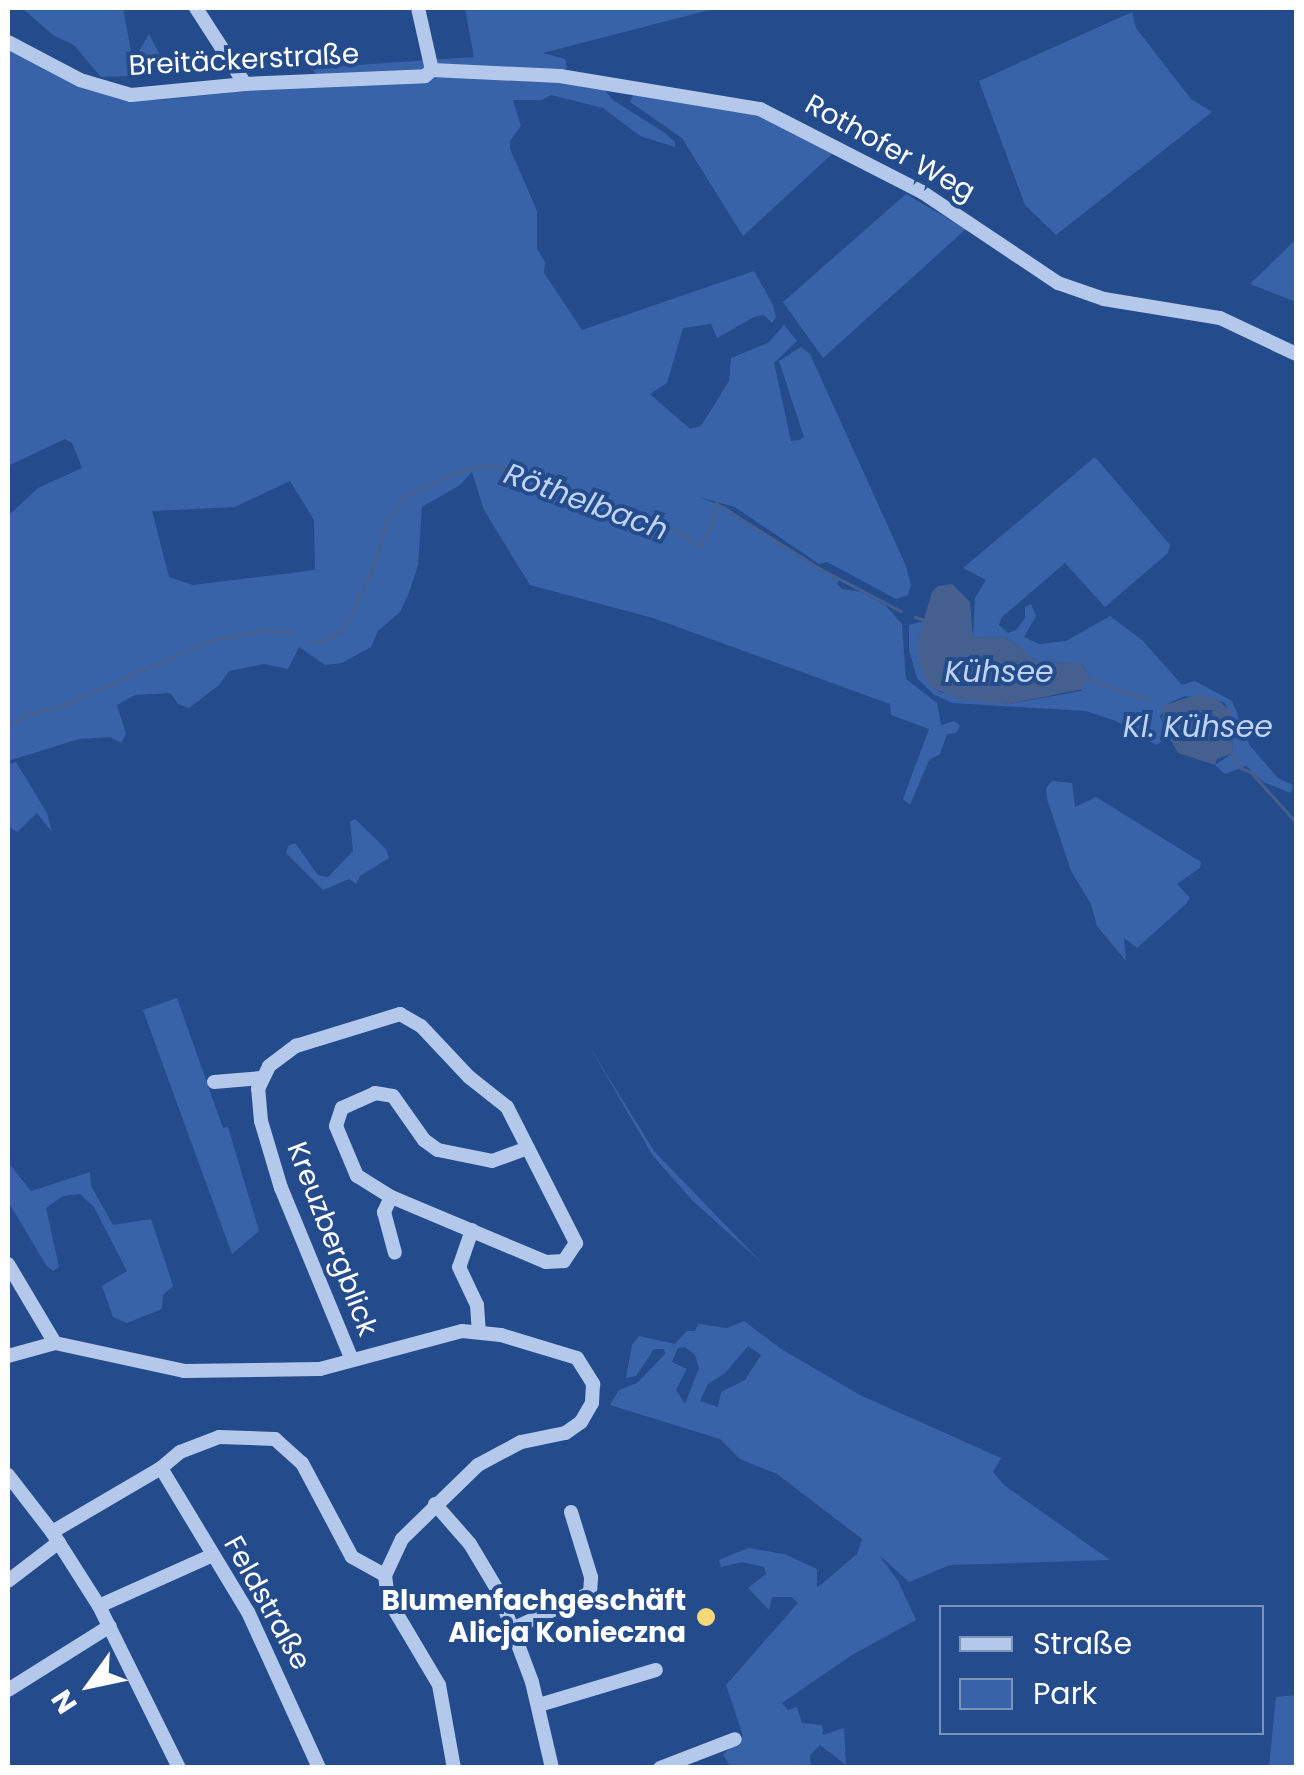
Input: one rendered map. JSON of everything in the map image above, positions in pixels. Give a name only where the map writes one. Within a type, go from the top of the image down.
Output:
[{"type":"street","points":[[196,8],[245,84]]},
{"type":"street","points":[[418,8],[432,70]]},
{"type":"street","name":"Breitäckerstraße","points":[[8,42],[80,80],[131,95],[245,84],[425,76],[432,70]]},
{"type":"street","name":"Rothofer Weg","points":[[432,70],[560,76],[760,109],[922,192],[1058,284],[1104,300],[1220,318],[1296,354]]},
{"type":"street","points":[[214,1082],[262,1078],[274,1060],[296,1046],[379,1017],[405,1014],[502,1102],[528,1148],[574,1236],[574,1250],[564,1261],[550,1263],[390,1198],[357,1176],[336,1126],[342,1108],[374,1093],[393,1096],[424,1140],[438,1150],[492,1161],[528,1148]]},
{"type":"street","name":"Kreuzbergblick","points":[[262,1078],[258,1089],[261,1121],[274,1168],[352,1360]]},
{"type":"street","points":[[390,1198],[384,1212],[395,1252]]},
{"type":"street","points":[[472,1230],[459,1267],[477,1305],[479,1331]]},
{"type":"street","points":[[8,1264],[55,1343]]},
{"type":"street","points":[[8,1356],[55,1343],[184,1371],[320,1369],[441,1333],[479,1331],[571,1354],[590,1376],[592,1403],[581,1422],[565,1433],[521,1442],[498,1452],[434,1504],[402,1539],[385,1575],[388,1598],[439,1684],[454,1768]]},
{"type":"street","points":[[8,1581],[56,1537],[162,1468],[169,1457],[220,1437],[282,1441],[302,1463],[352,1557],[385,1575]]},
{"type":"street","name":"Feldstraße","points":[[162,1468],[248,1612],[320,1768]]},
{"type":"street","points":[[8,1475],[56,1537],[99,1606],[173,1766]]},
{"type":"street","points":[[434,1504],[485,1565],[514,1628],[539,1705],[552,1768]]},
{"type":"street","points":[[514,1628],[590,1593],[591,1577],[570,1512]]},
{"type":"street","points":[[99,1606],[213,1555]]},
{"type":"street","points":[[8,1690],[110,1626]]},
{"type":"street","points":[[539,1705],[656,1670]]},
{"type":"street","points":[[660,1768],[677,1765],[735,1739]]},
{"type":"green space","points":[[22,8],[123,8],[131,51],[139,51],[149,34],[160,55],[130,76],[101,77],[74,45],[53,35]]},
{"type":"green space","points":[[465,8],[717,8],[543,53],[565,59],[567,68],[556,74],[603,88],[613,100],[665,133],[675,147],[640,136],[603,108],[551,95],[542,100],[513,100],[521,126],[510,141],[510,149],[537,211],[537,249],[545,262],[544,273],[582,330],[754,271],[773,305],[776,317],[772,323],[764,315],[754,317],[717,338],[711,324],[683,328],[667,383],[650,394],[690,429],[701,426],[729,381],[731,358],[768,343],[784,325],[797,341],[774,363],[791,441],[804,437],[779,361],[801,347],[810,354],[906,566],[911,585],[908,595],[896,599],[827,562],[819,564],[735,507],[698,497],[726,507],[803,560],[840,579],[837,584],[842,589],[861,592],[885,605],[902,624],[906,679],[937,703],[941,725],[954,721],[960,726],[956,733],[947,734],[940,754],[929,760],[910,805],[903,799],[929,729],[891,715],[890,704],[653,618],[530,585],[484,510],[472,472],[460,485],[422,507],[418,565],[409,593],[400,612],[378,631],[371,647],[342,663],[325,665],[299,647],[288,669],[264,664],[229,671],[219,685],[189,708],[178,704],[170,693],[135,695],[117,705],[126,734],[121,743],[110,737],[79,739],[8,761],[8,516],[38,488],[82,468],[72,443],[65,439],[8,466],[8,49],[139,100],[321,83],[312,68],[474,57]],"holes":[[[290,481],[314,520],[315,570],[193,585],[169,577],[152,511],[235,507]]]},
{"type":"green space","points":[[1132,12],[1136,28],[1191,99],[1212,112],[1056,235],[1025,205],[979,81]]},
{"type":"green space","points":[[633,95],[762,116],[832,154],[743,236],[682,138],[630,102]]},
{"type":"green space","points":[[906,194],[966,229],[823,358],[783,302]]},
{"type":"green space","points":[[1296,239],[1296,302],[1250,284],[1283,252]]},
{"type":"green space","points":[[1095,457],[1170,545],[1168,553],[1105,607],[1065,563],[1002,617],[999,625],[1008,633],[1016,630],[1025,618],[1025,607],[1031,604],[1036,616],[1024,637],[1039,644],[1066,641],[1110,616],[1142,640],[1182,685],[1195,681],[1232,701],[1250,746],[1278,778],[1293,785],[1291,793],[1263,782],[1246,766],[1225,774],[1215,765],[1233,753],[1231,715],[1224,702],[1185,696],[1169,703],[1160,716],[1167,738],[1156,745],[1116,721],[1086,711],[952,703],[933,694],[917,678],[909,650],[909,625],[924,621],[919,637],[919,666],[939,692],[1009,704],[1081,691],[1089,675],[1080,663],[1038,662],[1007,637],[973,638],[975,598],[986,580],[963,568]]},
{"type":"green space","points":[[16,762],[47,813],[52,832],[37,813],[17,832],[8,826],[8,765]]},
{"type":"green space","points":[[1052,781],[1072,783],[1075,807],[1096,797],[1201,862],[1200,868],[1177,884],[1190,898],[1186,904],[1137,948],[1124,938],[1126,961],[1097,926],[1091,904],[1071,871],[1047,799],[1046,788]]},
{"type":"green space","points":[[355,819],[386,849],[389,858],[360,876],[356,884],[349,879],[323,890],[286,853],[288,846],[295,843],[318,875],[328,877],[353,851],[350,822]]},
{"type":"green space","points":[[177,998],[223,1128],[228,1127],[259,1231],[232,1254],[143,1010]]},
{"type":"green space","points":[[588,1044],[654,1151],[762,1263],[692,1200],[653,1156]]},
{"type":"green space","points":[[8,1162],[31,1191],[90,1172],[91,1186],[113,1225],[151,1219],[173,1286],[163,1295],[162,1309],[127,1323],[113,1317],[102,1286],[127,1271],[94,1207],[80,1194],[63,1196],[46,1208],[59,1267],[53,1271],[46,1265],[9,1203]]},
{"type":"green space","points":[[744,1321],[781,1349],[860,1395],[1001,1458],[993,1472],[1004,1485],[1110,1560],[950,1565],[909,1582],[879,1555],[898,1581],[916,1620],[852,1655],[782,1703],[788,1710],[797,1707],[802,1723],[822,1725],[823,1735],[844,1728],[846,1765],[820,1745],[810,1755],[811,1767],[731,1767],[723,1755],[743,1736],[726,1685],[798,1603],[791,1597],[772,1597],[769,1610],[748,1588],[766,1574],[764,1567],[742,1562],[721,1567],[719,1560],[748,1548],[784,1554],[817,1569],[817,1588],[857,1554],[862,1539],[777,1474],[740,1459],[720,1439],[610,1405],[619,1390],[637,1383],[665,1354],[664,1349],[654,1349],[636,1376],[626,1378],[632,1345],[639,1336],[675,1344],[687,1331],[695,1331],[698,1324],[727,1328]],"holes":[[[748,1346],[761,1355],[745,1380],[721,1392],[718,1407],[700,1401],[708,1384],[725,1373]],[[685,1347],[695,1355],[699,1368],[685,1404],[676,1390],[687,1369],[672,1362],[678,1348]]]},
{"type":"green space","points":[[1296,1695],[1296,1767],[1269,1767],[1276,1697]]},
{"type":"water","name":"Kühsee","points":[[952,584],[970,602],[973,638],[1007,637],[1038,662],[1080,663],[1089,675],[1083,689],[1009,704],[960,699],[932,688],[919,666],[917,643],[932,592],[938,586]]},
{"type":"water","name":"Kl. Kühsee","points":[[1195,695],[1216,698],[1231,712],[1233,753],[1217,759],[1215,765],[1178,753],[1162,725],[1163,706]]},
{"type":"waterway","name":"Röthelbach","points":[[307,642],[320,642],[338,633],[352,614],[372,570],[387,520],[406,495],[465,469],[489,466],[517,470],[631,512],[678,531],[699,546],[710,529],[716,503],[821,569],[901,611]]},
{"type":"waterway","name":"Röthelbach","points":[[915,617],[925,620]]},
{"type":"waterway","name":"Röthelbach","points":[[138,672],[211,640],[262,630],[294,633]]},
{"type":"waterway","name":"Röthelbach","points":[[8,727],[28,714],[59,707],[133,674]]},
{"type":"waterway","name":"Röthelbach","points":[[1088,679],[1151,700]]},
{"type":"waterway","name":"Röthelbach","points":[[1231,752],[1241,768],[1251,772],[1296,822]]},
{"type":"place","name":"Blumenfachgeschäft Alicja Konieczna","points":[[706,1617]]}]
